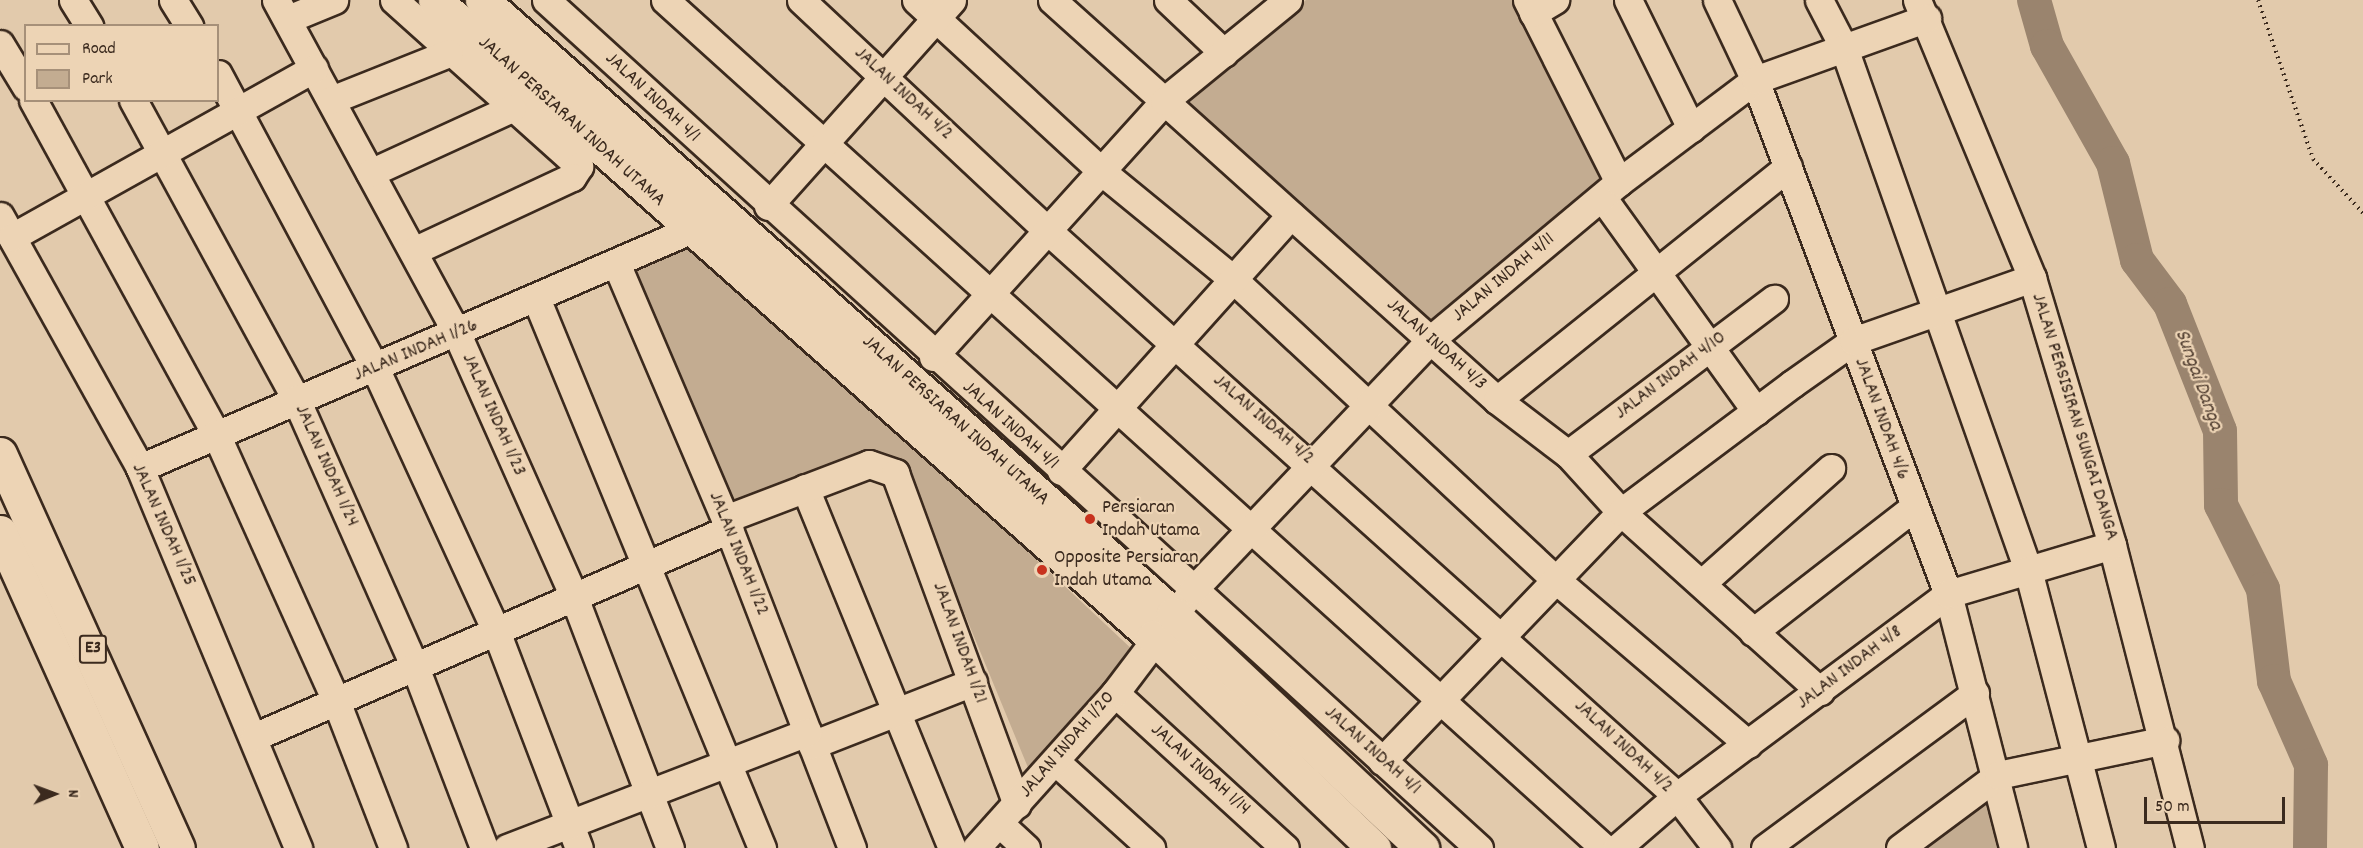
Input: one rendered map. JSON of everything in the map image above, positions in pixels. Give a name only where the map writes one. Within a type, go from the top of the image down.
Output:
[{"type":"main road","name":"JALAN PERSIARAN INDAH UTAMA","points":[[435,0],[690,230],[1173,613],[1374,848]]},
{"type":"main road","name":"JALAN PERSIARAN INDAH UTAMA","points":[[488,2],[1173,613],[1422,848]]},
{"type":"main road","name":"E3","points":[[0,454],[126,722],[178,848]]},
{"type":"main road","name":"E3","points":[[0,532],[92,730],[141,848]]},
{"type":"main road","points":[[92,730],[116,848]]},
{"type":"street","points":[[73,0],[87,24]]},
{"type":"street","points":[[173,0],[188,24]]},
{"type":"street","points":[[282,10],[334,0]]},
{"type":"street","points":[[394,0],[449,53],[512,108],[578,159],[577,172],[413,251]]},
{"type":"street","name":"JALAN INDAH 4/1","points":[[546,0],[933,357],[1061,471],[1173,613],[1382,761],[1479,848]]},
{"type":"street","points":[[665,0],[988,296],[1118,410],[1438,701],[1604,848]]},
{"type":"street","name":"JALAN INDAH 4/2","points":[[801,0],[1048,231],[1314,465],[1677,795],[1717,848]]},
{"type":"street","points":[[916,0],[944,9],[1101,171],[1234,280],[1367,407],[1555,579],[1748,744]]},
{"type":"street","name":"JALAN INDAH 4/3","points":[[1052,0],[1497,400],[1568,454],[1621,512],[1820,691]]},
{"type":"street","points":[[1168,0],[1224,53]]},
{"type":"street","points":[[933,357],[1164,101],[1288,0]]},
{"type":"street","points":[[1628,0],[1691,128]]},
{"type":"street","name":"JALAN INDAH 4/6","points":[[1718,0],[1755,80],[1947,594],[1998,775],[2013,848]]},
{"type":"street","points":[[1819,0],[1844,48],[1935,312],[2028,570],[2080,758],[2101,848]]},
{"type":"street","points":[[1538,4],[1610,190],[1655,274],[1756,411]]},
{"type":"street","points":[[768,206],[944,9]]},
{"type":"street","name":"JALAN INDAH 4/11","points":[[1173,613],[1430,340],[1610,190],[1755,80],[1844,48],[1922,9]]},
{"type":"street","name":"JALAN PERSISIRAN SUNGAI DANGA","points":[[1922,9],[2032,278],[2112,545],[2165,740],[2190,848]]},
{"type":"street","name":"JALAN INDAH 1/23","points":[[282,10],[457,334],[573,597],[670,848]]},
{"type":"street","points":[[0,44],[24,84]]},
{"type":"street","points":[[331,100],[449,53]]},
{"type":"street","points":[[6,227],[88,194],[165,154],[314,68]]},
{"type":"street","points":[[219,76],[376,370],[496,632],[574,836]]},
{"type":"street","points":[[34,102],[88,194],[216,434],[336,701],[393,848]]},
{"type":"street","name":"JALAN INDAH 1/24","points":[[134,102],[165,154],[296,399],[415,667],[484,848]]},
{"type":"street","points":[[370,173],[512,108]]},
{"type":"street","points":[[1497,400],[1788,168]]},
{"type":"street","points":[[1061,471],[1177,345],[1291,215]]},
{"type":"street","name":"JALAN INDAH 1/25","points":[[6,227],[140,468],[254,737],[298,848]]},
{"type":"street","name":"JALAN INDAH 1/26","points":[[140,468],[296,399],[376,370],[690,230]]},
{"type":"street","name":"JALAN INDAH 1/22","points":[[616,263],[727,524],[852,848]]},
{"type":"street","points":[[1382,761],[1500,634],[1621,512],[1756,411],[1853,341],[2032,278]]},
{"type":"street","points":[[536,298],[762,848]]},
{"type":"street","name":"JALAN INDAH 4/10","points":[[1568,454],[1707,347],[1774,299]]},
{"type":"street","name":"JALAN INDAH 1/21","points":[[805,488],[869,464],[884,466],[901,482],[973,682],[1008,814]]},
{"type":"street","points":[[1702,583],[1831,468]]},
{"type":"street","points":[[254,737],[646,566],[727,524],[805,488],[894,713],[952,848]]},
{"type":"street","points":[[1753,632],[1913,508]]},
{"type":"street","name":"JALAN INDAH 4/8","points":[[1617,848],[1677,795],[1820,691],[1947,594],[2112,545]]},
{"type":"street","name":"JALAN INDAH 1/20","points":[[976,848],[1115,693],[1173,613]]},
{"type":"street","points":[[507,848],[574,836],[648,793],[727,763],[894,713],[973,682]]},
{"type":"street","name":"JALAN INDAH 1/14","points":[[1115,693],[1284,848]]},
{"type":"street","points":[[1765,848],[1975,693]]},
{"type":"street","points":[[1900,848],[1998,775],[2165,740]]},
{"type":"street","points":[[1055,761],[1151,848]]},
{"type":"street","points":[[1008,814],[1026,848]]},
{"type":"path","points":[[2258,0],[2313,159],[2363,213]]},
{"type":"green space","points":[[1306,0],[1526,0],[1609,183],[1430,332],[1182,102]]},
{"type":"green space","points":[[690,235],[1136,653],[1029,770],[909,479],[895,462],[729,509],[625,264]]},
{"type":"green space","points":[[1995,784],[2010,848],[1908,848]]},
{"type":"waterway","name":"Sungai Danga","points":[[2034,0],[2047,46],[2113,163],[2137,260],[2170,304],[2220,431],[2221,505],[2263,589],[2274,681],[2311,765],[2310,848]]},
{"type":"place","name":"Persiaran Indah Utama","points":[[1090,519]]},
{"type":"place","name":"Opposite Persiaran Indah Utama","points":[[1042,570]]}]
